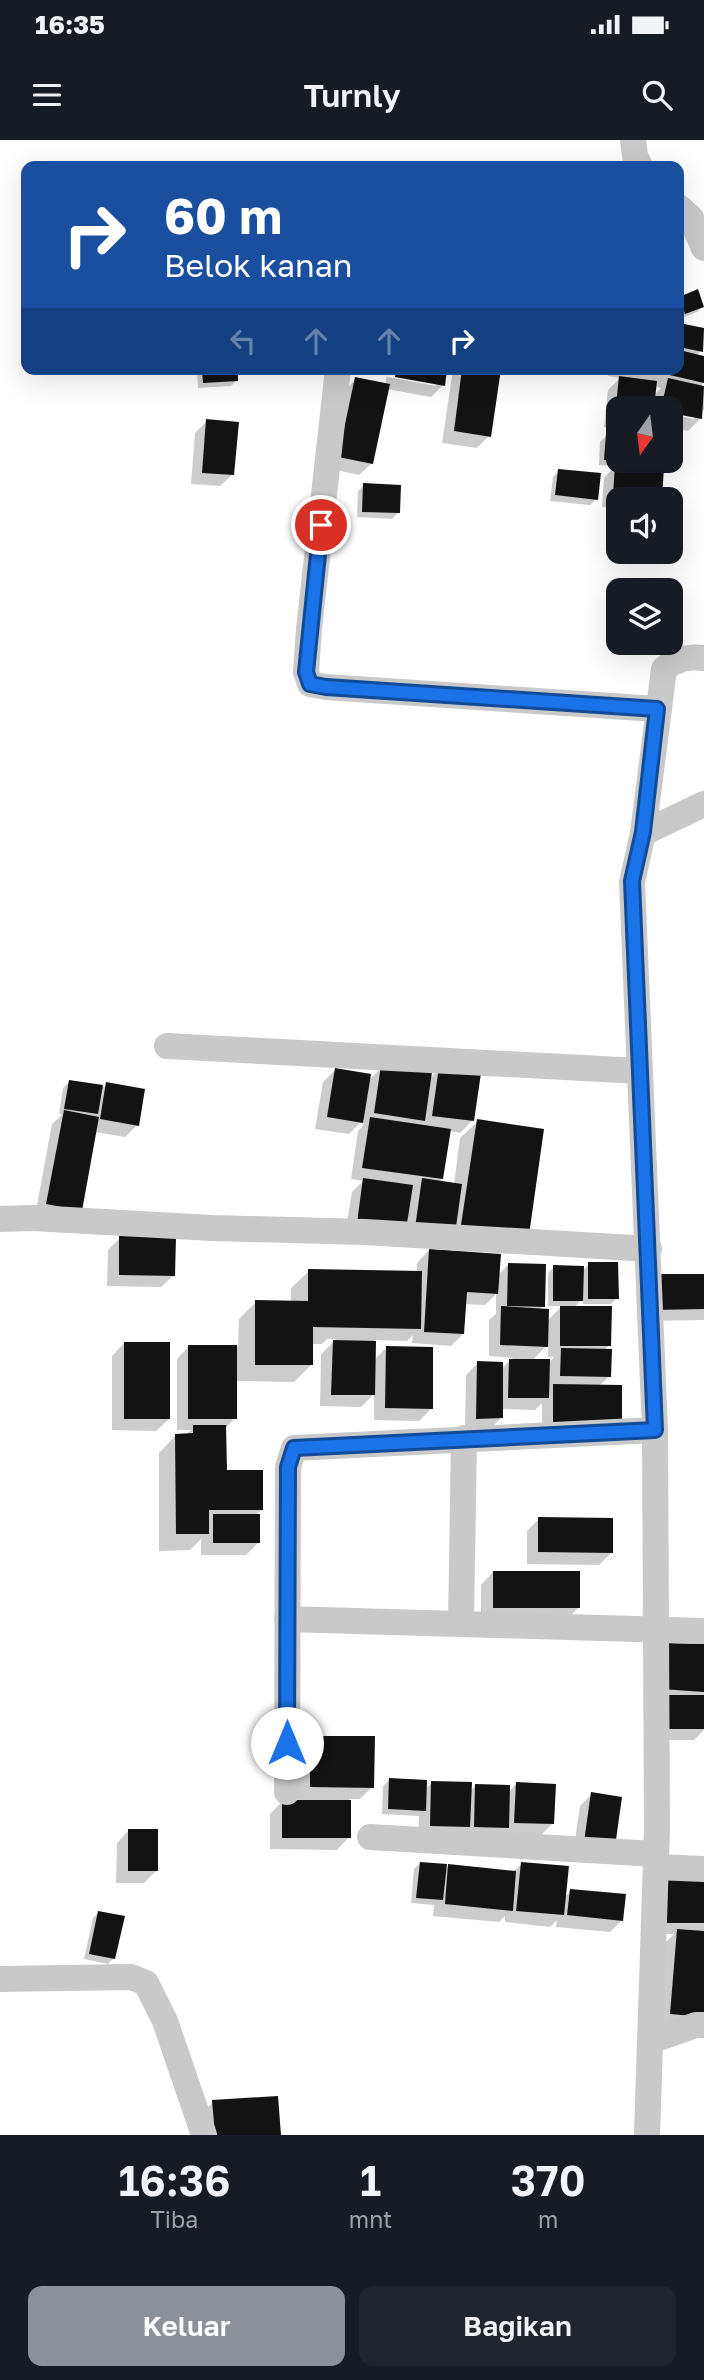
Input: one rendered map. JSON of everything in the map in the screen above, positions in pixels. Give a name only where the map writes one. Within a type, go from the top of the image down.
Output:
[{"type":"street","points":[[633,140],[638,161]]},
{"type":"street","points":[[684,211],[691,218],[704,248]]},
{"type":"street","points":[[337,375],[309,629],[306,672],[310,684],[657,709]]},
{"type":"street","points":[[647,2135],[655,1861],[655,1430],[632,881],[643,832],[664,669],[682,659],[704,658]]},
{"type":"street","points":[[643,832],[704,804]]},
{"type":"street","points":[[167,1046],[639,1071]]},
{"type":"street","points":[[0,1219],[33,1218],[212,1228],[365,1232],[649,1249]]},
{"type":"street","points":[[287,1792],[288,1467],[294,1448],[655,1430]]},
{"type":"street","points":[[461,1624],[464,1438]]},
{"type":"street","points":[[287,1619],[704,1631]]},
{"type":"street","points":[[370,1837],[655,1861],[704,1869]]},
{"type":"street","points":[[0,1979],[131,1978],[146,1983],[165,2021],[204,2135]]},
{"type":"street","points":[[650,2041],[696,2025],[704,2025]]},
{"type":"building","points":[[698,289],[704,307],[685,314],[684,295]]},
{"type":"building","points":[[684,324],[704,328],[703,352],[684,348]]},
{"type":"building","points":[[684,351],[704,356],[704,383],[670,375],[684,375]]},
{"type":"building","points":[[202,375],[238,375],[238,381],[203,383]]},
{"type":"building","points":[[396,375],[446,375],[445,386]]},
{"type":"building","points":[[461,375],[500,375],[491,437],[454,431]]},
{"type":"building","points":[[619,376],[657,381],[655,396],[617,396]]},
{"type":"building","points":[[355,377],[390,384],[373,464],[338,457]]},
{"type":"building","points":[[668,378],[704,386],[702,419],[683,415],[683,396],[664,396]]},
{"type":"building","points":[[206,419],[239,422],[234,475],[202,473]]},
{"type":"building","points":[[558,469],[601,473],[598,500],[555,495]]},
{"type":"building","points":[[614,473],[664,473],[663,487],[614,487]]},
{"type":"building","points":[[363,483],[401,485],[400,513],[362,512]]},
{"type":"building","points":[[381,1065],[432,1072],[425,1121],[374,1113]]},
{"type":"building","points":[[439,1067],[481,1073],[474,1121],[432,1116]]},
{"type":"building","points":[[335,1068],[371,1074],[363,1123],[327,1117]]},
{"type":"building","points":[[69,1080],[103,1085],[98,1114],[64,1109]]},
{"type":"building","points":[[106,1082],[145,1089],[139,1126],[100,1119]]},
{"type":"building","points":[[64,1110],[99,1117],[82,1211],[46,1204]]},
{"type":"building","points":[[370,1117],[451,1129],[443,1179],[362,1168]]},
{"type":"building","points":[[477,1119],[544,1129],[529,1235],[461,1225]]},
{"type":"building","points":[[363,1178],[413,1185],[406,1230],[357,1223]]},
{"type":"building","points":[[422,1178],[462,1184],[455,1234],[415,1228]]},
{"type":"building","points":[[119,1236],[176,1237],[175,1276],[119,1275]]},
{"type":"building","points":[[429,1249],[501,1254],[498,1294],[467,1292],[464,1334],[424,1332]]},
{"type":"building","points":[[588,1262],[618,1262],[619,1299],[588,1299]]},
{"type":"building","points":[[508,1263],[546,1264],[545,1307],[507,1306]]},
{"type":"building","points":[[553,1265],[584,1266],[583,1301],[553,1301]]},
{"type":"building","points":[[308,1269],[422,1271],[421,1329],[313,1327],[313,1365],[255,1365],[255,1300],[308,1301]]},
{"type":"building","points":[[653,1274],[704,1274],[704,1309],[653,1310]]},
{"type":"building","points":[[501,1306],[549,1309],[548,1347],[500,1345]]},
{"type":"building","points":[[560,1306],[612,1306],[611,1346],[560,1346]]},
{"type":"building","points":[[333,1340],[376,1341],[375,1395],[331,1395]]},
{"type":"building","points":[[124,1342],[170,1342],[170,1419],[124,1419]]},
{"type":"building","points":[[188,1345],[237,1345],[237,1419],[188,1419]]},
{"type":"building","points":[[386,1346],[433,1347],[433,1409],[385,1408]]},
{"type":"building","points":[[561,1348],[612,1349],[611,1377],[560,1376]]},
{"type":"building","points":[[509,1359],[550,1359],[549,1398],[508,1398]]},
{"type":"building","points":[[477,1361],[503,1362],[503,1418],[476,1419]]},
{"type":"building","points":[[553,1384],[622,1385],[622,1425],[553,1425]]},
{"type":"building","points":[[193,1425],[226,1425],[227,1470],[263,1470],[263,1510],[209,1510],[209,1534],[176,1534],[175,1434],[193,1433]]},
{"type":"building","points":[[213,1514],[260,1514],[260,1543],[213,1543]]},
{"type":"building","points":[[538,1517],[613,1518],[613,1553],[538,1552]]},
{"type":"building","points":[[493,1571],[580,1571],[580,1608],[493,1608]]},
{"type":"building","points":[[661,1643],[704,1644],[704,1692],[661,1689]]},
{"type":"building","points":[[661,1695],[704,1695],[704,1729],[661,1729]]},
{"type":"building","points":[[310,1736],[375,1736],[374,1788],[310,1787]]},
{"type":"building","points":[[389,1778],[427,1780],[426,1811],[388,1809]]},
{"type":"building","points":[[431,1781],[472,1782],[470,1827],[430,1826]]},
{"type":"building","points":[[516,1782],[556,1784],[554,1824],[514,1823]]},
{"type":"building","points":[[475,1784],[510,1785],[509,1828],[474,1827]]},
{"type":"building","points":[[591,1792],[622,1797],[615,1847],[584,1842]]},
{"type":"building","points":[[282,1800],[351,1800],[351,1838],[282,1838]]},
{"type":"building","points":[[128,1829],[158,1829],[158,1871],[128,1871]]},
{"type":"building","points":[[420,1862],[447,1864],[443,1900],[416,1898]]},
{"type":"building","points":[[521,1862],[569,1866],[564,1915],[516,1911]]},
{"type":"building","points":[[448,1864],[516,1871],[513,1911],[445,1904]]},
{"type":"building","points":[[666,1877],[704,1877],[704,1923],[666,1923]]},
{"type":"building","points":[[570,1889],[626,1894],[623,1921],[567,1915]]},
{"type":"building","points":[[98,1911],[125,1916],[115,1959],[89,1954]]},
{"type":"building","points":[[677,1929],[704,1931],[704,2017],[670,2014]]},
{"type":"building","points":[[278,2096],[281,2135],[215,2135],[212,2100]]},
{"type":"route","points":[[287,1743],[288,1467],[294,1448],[655,1430],[632,881],[643,832],[657,709],[310,684],[306,672],[321,525]]}]
